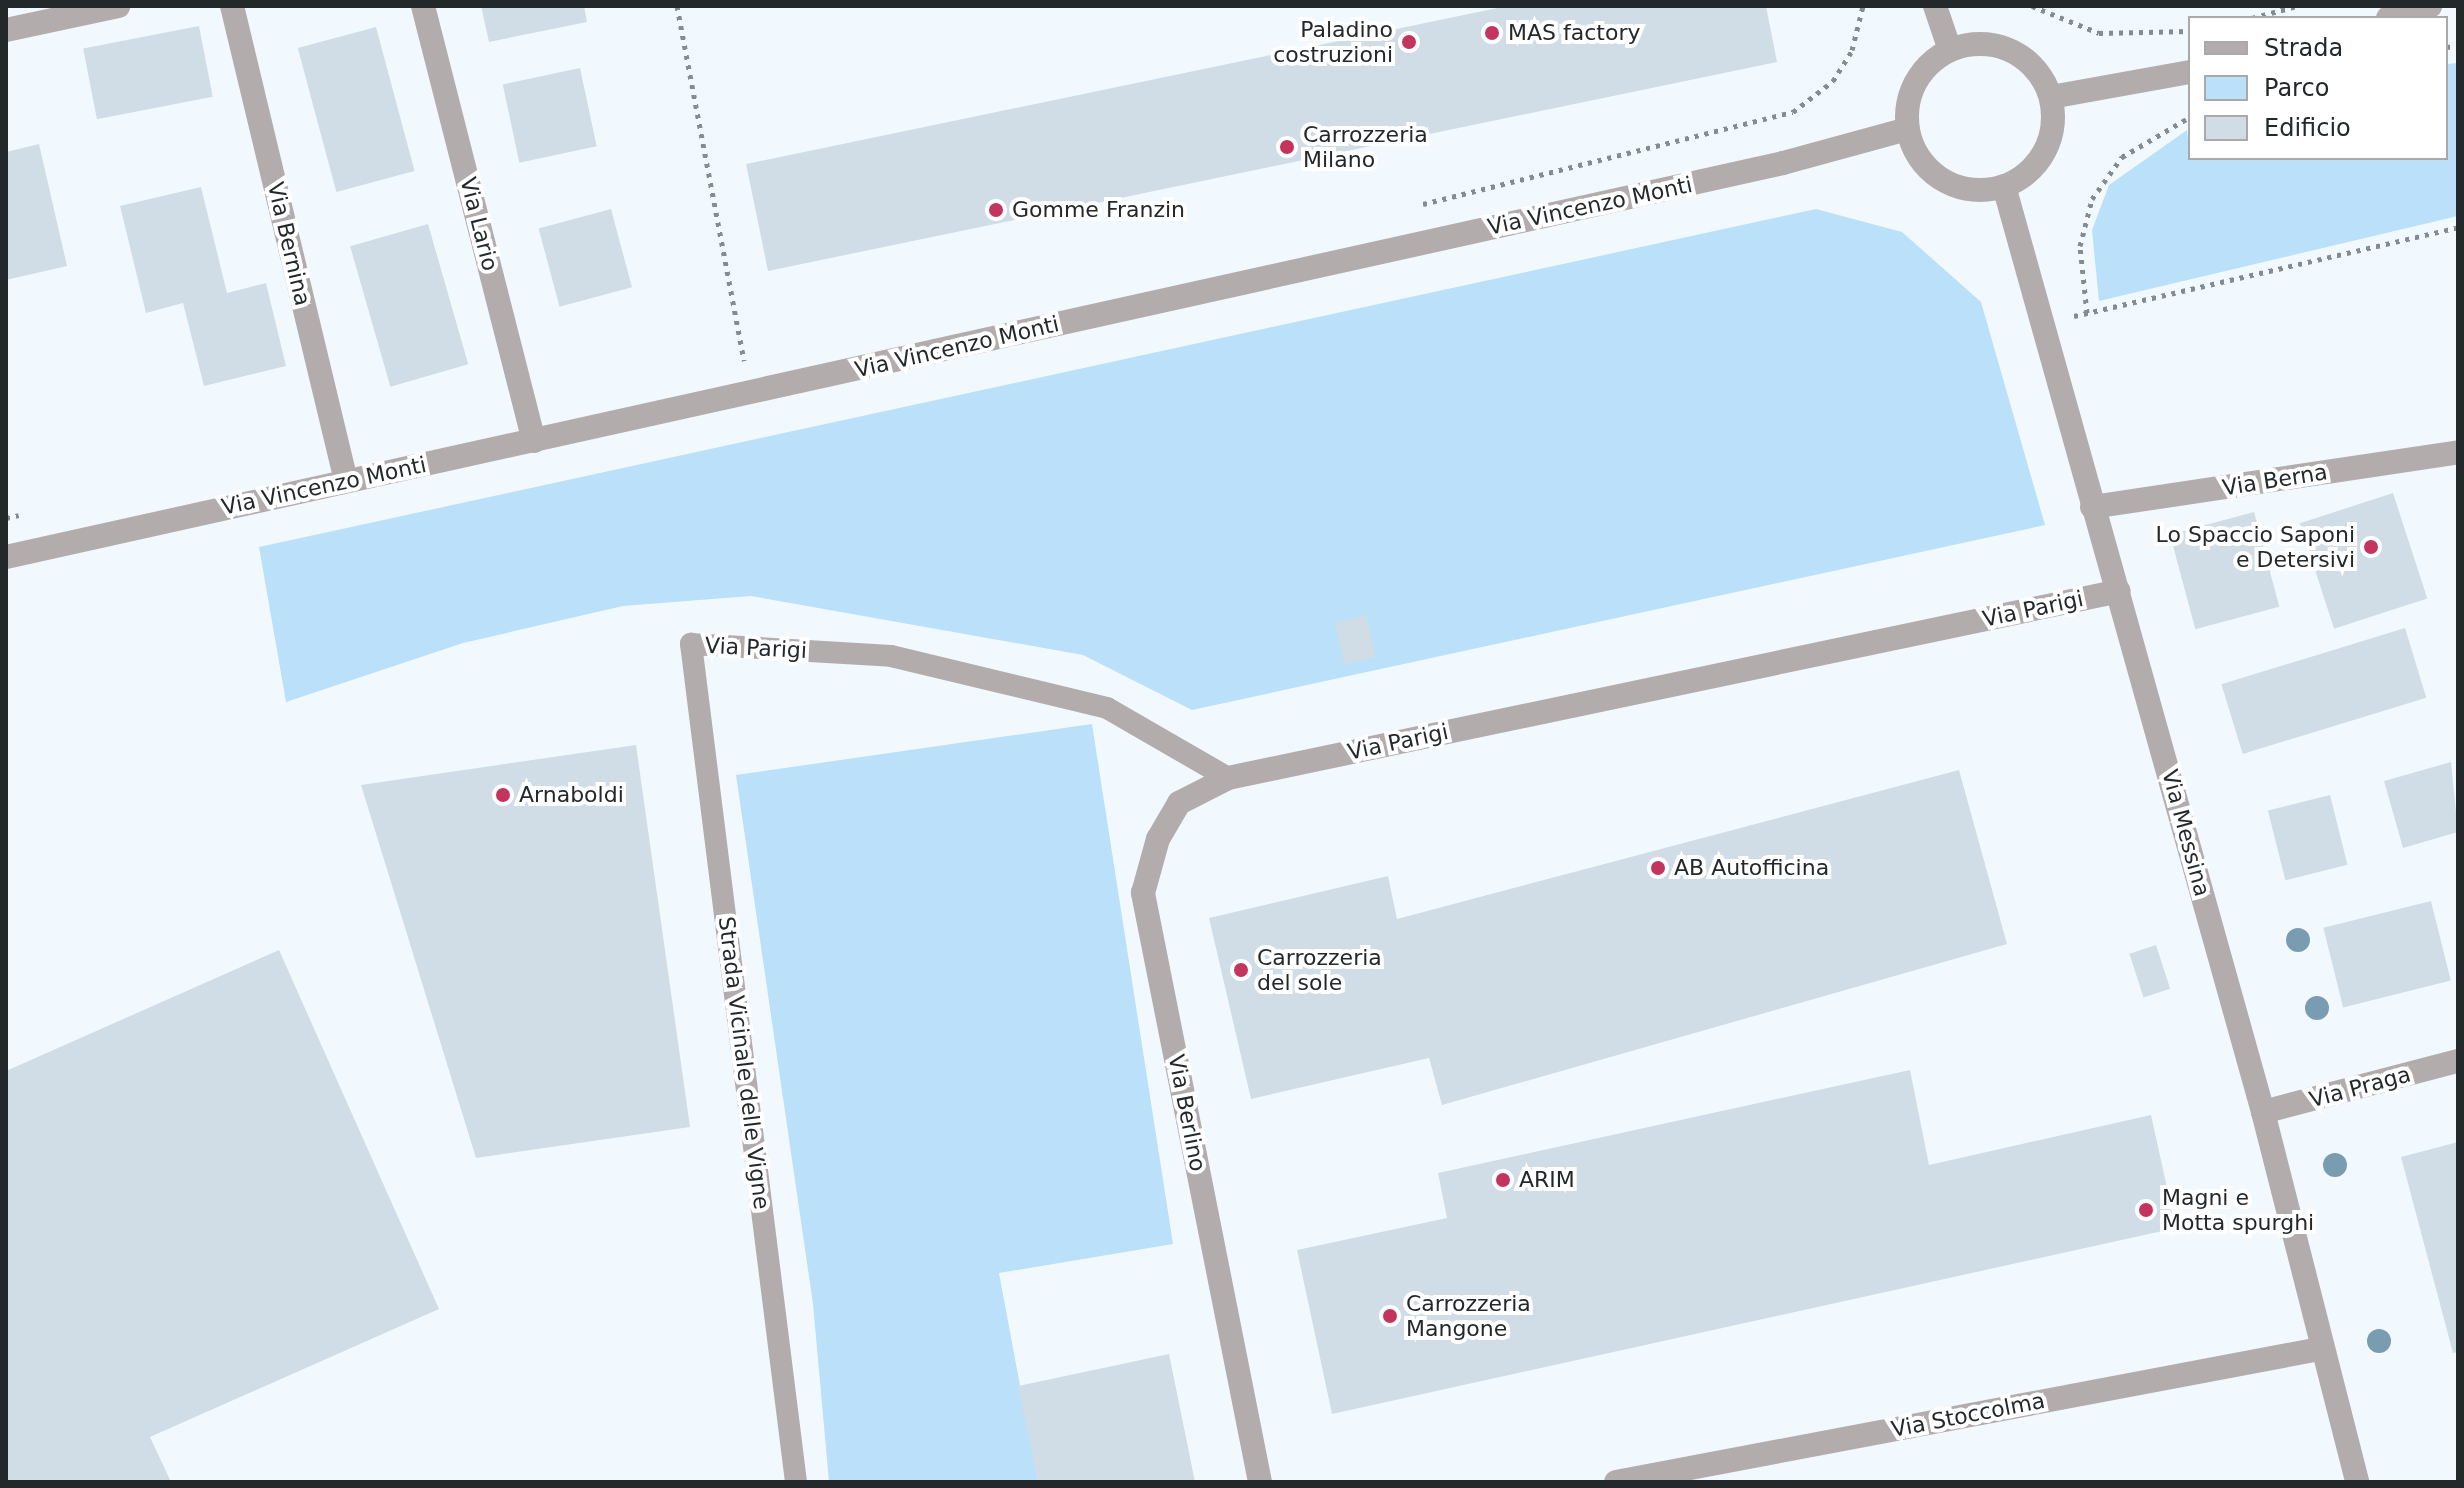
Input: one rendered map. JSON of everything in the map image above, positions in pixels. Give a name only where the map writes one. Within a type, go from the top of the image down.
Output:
[{"type":"street","points":[[6,30],[118,6]]},
{"type":"street","name":"Via Bernina","points":[[232,6],[346,481]]},
{"type":"street","name":"Via Lario","points":[[423,6],[534,441]]},
{"type":"street","points":[[1935,6],[1950,50]]},
{"type":"street","points":[[2395,16],[2430,6]]},
{"type":"street","points":[[1970,44],[2011,50],[2042,78],[2051,97],[2053,119],[2039,160],[2004,186],[1979,190],[1942,179],[1916,153],[1907,129],[1915,83],[1950,50],[1970,44]]},
{"type":"street","points":[[2051,97],[2188,72]]},
{"type":"street","name":"Via Vincenzo Monti","points":[[6,557],[1783,163],[1907,129]]},
{"type":"street","name":"Via Messina","points":[[2004,186],[2263,1112],[2320,1349],[2357,1482]]},
{"type":"street","name":"Via Berna","points":[[2092,507],[2458,452]]},
{"type":"street","name":"Via Parigi","points":[[1228,778],[2119,591]]},
{"type":"street","name":"Via Berlino","points":[[1228,778],[1179,803],[1158,839],[1143,893],[1260,1482]]},
{"type":"street","name":"Via Praga","points":[[2263,1112],[2458,1061]]},
{"type":"street","name":"Via Stoccolma","points":[[1616,1482],[2320,1349]]},
{"type":"lane","name":"Via Parigi","points":[[691,644],[891,656],[1107,708],[1228,778]]},
{"type":"lane","name":"Strada Vicinale delle Vigne","points":[[691,644],[796,1482]]},
{"type":"path","points":[[677,6],[752,393]]},
{"type":"path","points":[[1770,119],[1815,101],[1833,81],[1852,50],[1863,6]]},
{"type":"path","points":[[2032,6],[2099,33],[2188,31]]},
{"type":"path","points":[[2260,16],[2297,6]]},
{"type":"path","points":[[2087,313],[2080,246],[2092,199],[2122,157],[2188,118]]},
{"type":"path","points":[[2041,324],[2458,227]]},
{"type":"green space","points":[[2458,63],[2458,216],[2099,301],[2092,230],[2109,185],[2187,130],[2188,160],[2448,160],[2448,64]]},
{"type":"green space","points":[[1816,209],[1902,232],[1981,302],[2045,525],[1192,710],[1083,655],[751,596],[623,606],[463,643],[286,702],[259,547]]},
{"type":"green space","points":[[1092,724],[1173,1244],[999,1273],[1038,1482],[829,1482],[813,1304],[736,775]]},
{"type":"building","points":[[481,6],[584,6],[587,22],[489,42]]},
{"type":"building","points":[[1507,6],[1766,6],[1777,62],[768,271],[746,164]]},
{"type":"building","points":[[199,26],[213,97],[97,119],[83,49]]},
{"type":"building","points":[[376,27],[415,171],[336,192],[298,48]]},
{"type":"building","points":[[580,68],[597,146],[519,163],[503,84]]},
{"type":"building","points":[[39,144],[67,266],[6,280],[6,152]]},
{"type":"building","points":[[201,187],[227,293],[266,283],[286,366],[204,386],[183,303],[146,313],[120,206]]},
{"type":"building","points":[[611,209],[632,287],[560,307],[539,228]]},
{"type":"building","points":[[428,224],[468,364],[390,387],[350,246]]},
{"type":"building","points":[[2393,493],[2427,599],[2334,629],[2300,523]]},
{"type":"building","points":[[2254,512],[2279,607],[2195,629],[2170,535]]},
{"type":"building","points":[[1366,615],[1376,657],[1344,664],[1335,622]]},
{"type":"building","points":[[2405,628],[2426,698],[2243,754],[2221,684]]},
{"type":"building","points":[[636,745],[690,1127],[476,1158],[361,785]]},
{"type":"building","points":[[2451,762],[2458,832],[2403,848],[2384,781]]},
{"type":"building","points":[[1959,770],[2007,944],[1442,1105],[1429,1058],[1251,1099],[1209,918],[1388,876],[1397,919]]},
{"type":"building","points":[[2330,795],[2347,865],[2285,880],[2268,810]]},
{"type":"building","points":[[2431,901],[2451,981],[2343,1007],[2323,928]]},
{"type":"building","points":[[2156,945],[2170,989],[2144,997],[2129,954]]},
{"type":"building","points":[[279,950],[439,1309],[150,1437],[171,1482],[6,1482],[6,1071]]},
{"type":"building","points":[[1910,1070],[1929,1165],[2151,1115],[2176,1228],[1332,1414],[1297,1250],[1447,1218],[1438,1173]]},
{"type":"building","points":[[2458,1142],[2458,1352],[2453,1353],[2401,1157]]},
{"type":"building","points":[[1169,1354],[1195,1482],[1038,1482],[1018,1386]]},
{"type":"place","name":"MAS factory","points":[[1492,33]]},
{"type":"place","name":"Paladino costruzioni","points":[[1409,42]]},
{"type":"place","name":"Carrozzeria Milano","points":[[1287,147]]},
{"type":"place","name":"Gomme Franzin","points":[[996,210]]},
{"type":"place","name":"Lo Spaccio Saponi e Detersivi","points":[[2371,547]]},
{"type":"place","name":"Arnaboldi","points":[[503,795]]},
{"type":"place","name":"AB Autofficina","points":[[1658,868]]},
{"type":"place","name":"Carrozzeria del sole","points":[[1241,970]]},
{"type":"place","name":"ARIM","points":[[1503,1180]]},
{"type":"place","name":"Magni e Motta spurghi","points":[[2146,1210]]},
{"type":"place","name":"Carrozzeria Mangone","points":[[1390,1316]]}]
